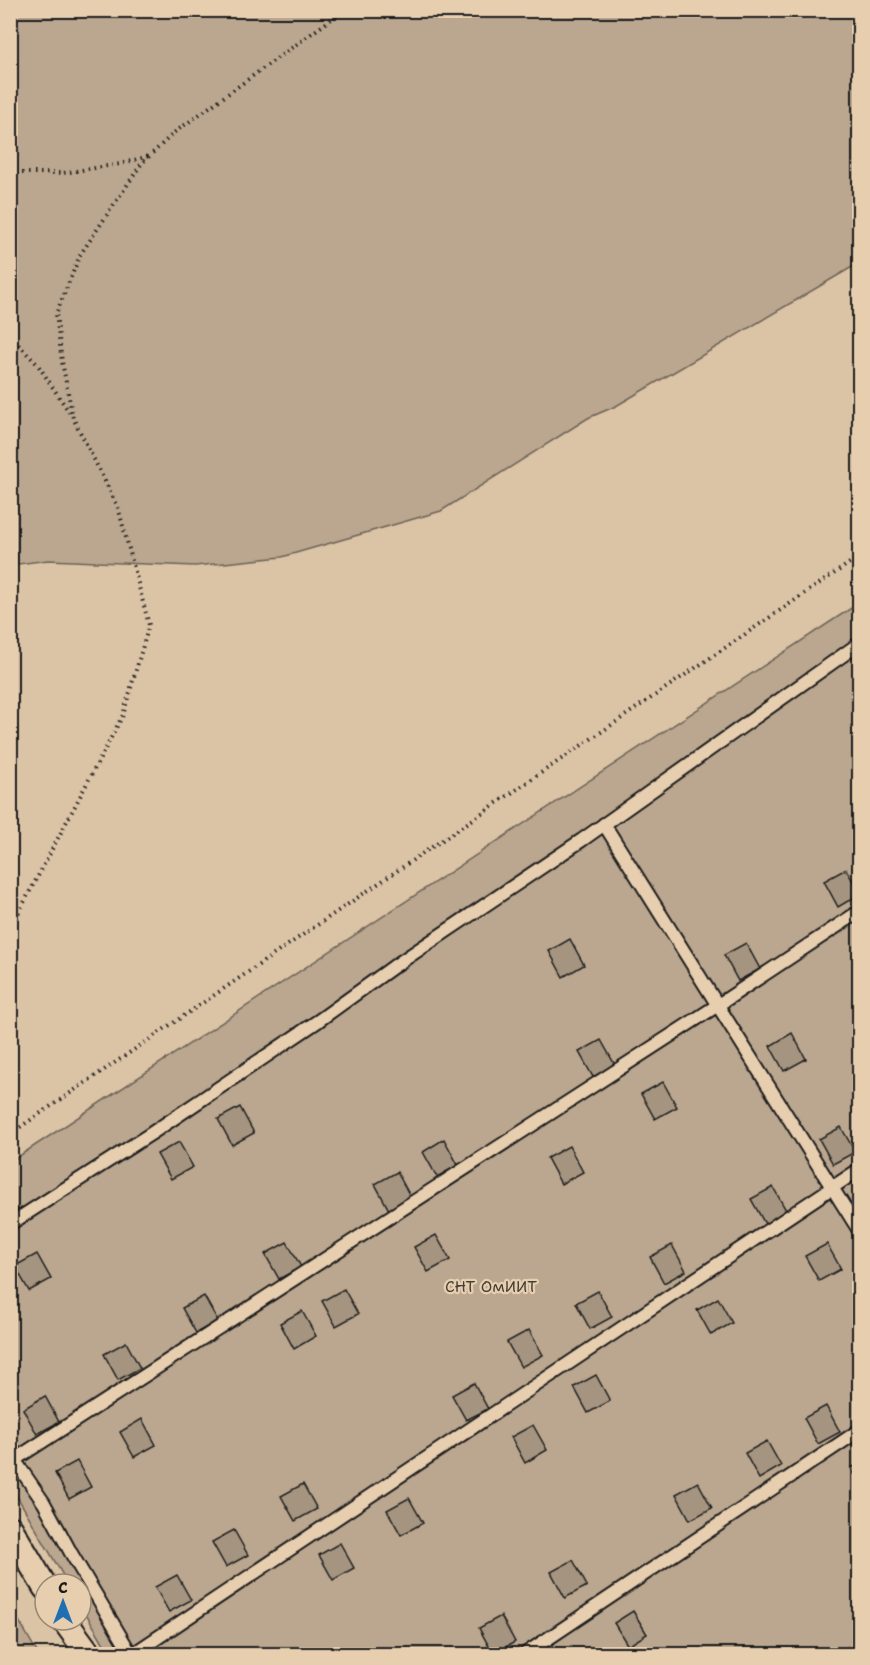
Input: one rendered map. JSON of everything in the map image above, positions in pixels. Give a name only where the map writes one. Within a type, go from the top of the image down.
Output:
[{"type":"street","points":[[10,1528],[36,1572]]},
{"type":"street","points":[[73,1632],[89,1654]]},
{"type":"lane","points":[[10,1224],[152,1133],[318,1021],[393,967],[582,840],[860,644]]},
{"type":"lane","points":[[604,824],[860,1232]]},
{"type":"lane","points":[[860,912],[12,1457],[44,1503],[71,1553],[132,1654],[860,1169]]},
{"type":"lane","points":[[525,1654],[860,1430]]},
{"type":"path","points":[[73,418],[62,362],[56,314],[80,255],[142,163],[150,155],[175,132],[344,10]]},
{"type":"path","points":[[10,173],[63,172],[120,164],[150,155]]},
{"type":"path","points":[[10,336],[38,365],[73,418],[118,507],[149,625],[123,715],[10,929]]},
{"type":"path","points":[[10,1134],[860,556]]},
{"type":"green space","points":[[10,11],[859,11],[859,263],[616,406],[588,418],[441,511],[282,557],[195,566],[48,560],[11,565]]},
{"type":"green space","name":"СНТ ОмИИТ","points":[[859,603],[859,1654],[110,1654],[93,1625],[93,1572],[61,1572],[11,1486],[10,1162]]},
{"type":"green space","points":[[11,1607],[38,1654],[11,1654]]},
{"type":"building","points":[[846,869],[860,894],[838,907],[824,881]]},
{"type":"building","points":[[570,939],[584,965],[563,977],[549,951]]},
{"type":"building","points":[[746,943],[760,969],[738,981],[724,955]]},
{"type":"building","points":[[792,1033],[806,1059],[784,1071],[770,1046]]},
{"type":"building","points":[[601,1040],[615,1065],[593,1077],[579,1052]]},
{"type":"building","points":[[663,1082],[677,1107],[655,1119],[641,1094]]},
{"type":"building","points":[[240,1107],[254,1133],[232,1145],[218,1119]]},
{"type":"building","points":[[841,1127],[855,1152],[833,1164],[819,1139]]},
{"type":"building","points":[[444,1139],[458,1165],[437,1177],[423,1152]]},
{"type":"building","points":[[179,1142],[193,1167],[171,1179],[157,1154]]},
{"type":"building","points":[[569,1146],[583,1172],[561,1184],[547,1158]]},
{"type":"building","points":[[397,1172],[411,1198],[389,1210],[375,1184]]},
{"type":"building","points":[[773,1187],[787,1212],[765,1224],[751,1199]]},
{"type":"building","points":[[436,1235],[450,1260],[428,1272],[414,1247]]},
{"type":"building","points":[[287,1242],[301,1267],[279,1279],[265,1254]]},
{"type":"building","points":[[827,1244],[841,1269],[819,1281],[805,1256]]},
{"type":"building","points":[[672,1245],[686,1271],[664,1283],[650,1257]]},
{"type":"building","points":[[37,1254],[51,1279],[29,1291],[15,1266]]},
{"type":"building","points":[[344,1289],[358,1314],[336,1326],[322,1301]]},
{"type":"building","points":[[598,1291],[612,1317],[590,1329],[576,1303]]},
{"type":"building","points":[[204,1296],[218,1321],[196,1333],[182,1308]]},
{"type":"building","points":[[718,1298],[732,1323],[711,1335],[697,1310]]},
{"type":"building","points":[[302,1311],[316,1336],[294,1349],[280,1323]]},
{"type":"building","points":[[529,1330],[543,1355],[521,1367],[507,1342]]},
{"type":"building","points":[[126,1342],[140,1368],[118,1380],[104,1354]]},
{"type":"building","points":[[596,1375],[610,1401],[588,1413],[574,1387]]},
{"type":"building","points":[[474,1383],[488,1409],[466,1420],[452,1395]]},
{"type":"building","points":[[45,1396],[59,1422],[37,1434],[23,1409]]},
{"type":"building","points":[[826,1406],[840,1432],[818,1444],[804,1418]]},
{"type":"building","points":[[142,1419],[156,1445],[134,1457],[120,1432]]},
{"type":"building","points":[[533,1425],[547,1450],[525,1463],[511,1437]]},
{"type":"building","points":[[767,1441],[781,1466],[759,1479],[745,1453]]},
{"type":"building","points":[[77,1461],[91,1487],[69,1499],[55,1473]]},
{"type":"building","points":[[860,1463],[860,1484],[851,1468]]},
{"type":"building","points":[[698,1482],[712,1508],[690,1520],[676,1494]]},
{"type":"building","points":[[303,1484],[317,1509],[295,1521],[281,1496]]},
{"type":"building","points":[[409,1498],[423,1523],[401,1535],[387,1510]]},
{"type":"building","points":[[234,1530],[248,1555],[226,1567],[212,1542]]},
{"type":"building","points":[[340,1543],[354,1568],[333,1580],[319,1555]]},
{"type":"building","points":[[573,1560],[587,1586],[565,1598],[551,1572]]},
{"type":"building","points":[[177,1575],[191,1600],[169,1612],[155,1587]]},
{"type":"building","points":[[633,1611],[647,1634],[628,1646],[614,1623]]},
{"type":"building","points":[[501,1616],[515,1642],[493,1654],[479,1628]]},
{"type":"building","points":[[847,1647],[852,1654],[835,1654]]}]
